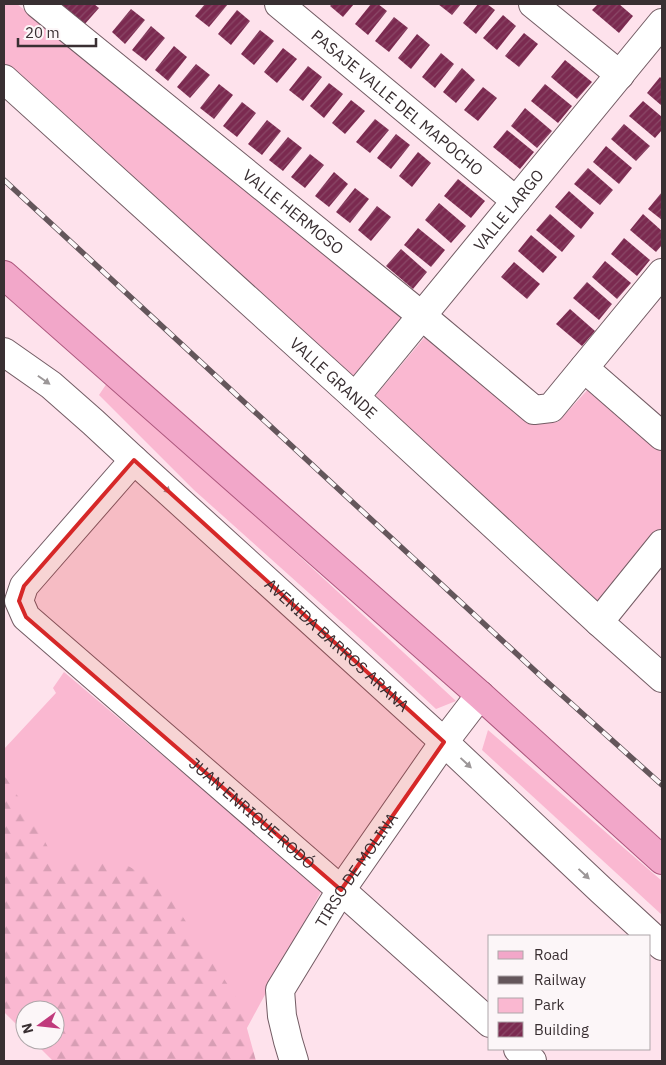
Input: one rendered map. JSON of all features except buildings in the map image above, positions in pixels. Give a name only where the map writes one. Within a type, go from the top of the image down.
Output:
[{"type":"main road","points":[[4,275],[480,695],[662,860]]},
{"type":"street","name":"VALLE HERMOSO","points":[[38,4],[422,316],[534,410],[551,408],[584,368]]},
{"type":"street","name":"PASAJE VALLE DEL MAPOCHO","points":[[278,4],[516,201]]},
{"type":"street","points":[[532,4],[620,75]]},
{"type":"street","name":"VALLE LARGO","points":[[355,397],[662,23]]},
{"type":"street","name":"VALLE GRANDE","points":[[4,79],[662,678]]},
{"type":"street","points":[[662,273],[584,368],[662,436]]},
{"type":"street","name":"AVENIDA BARROS ARANA","points":[[4,352],[51,385],[93,422],[444,742],[650,935]]},
{"type":"street","name":"JUAN ENRIQUE RODÓ","points":[[134,460],[24,586],[19,601],[26,617],[341,890],[488,1021]]},
{"type":"street","points":[[599,622],[662,544]]},
{"type":"street","name":"TIRSO DE MOLINA","points":[[294,1061],[282,1016],[280,990],[341,890],[444,742],[480,695]]},
{"type":"street","name":"AVENIDA BARROS ARANA","points":[[651,936],[662,946]]},
{"type":"street","points":[[519,1050],[532,1061]]},
{"type":"highlighted area","points":[[134,460],[444,742],[341,890],[26,617],[19,601],[24,586]]},
{"type":"green space","points":[[4,4],[17,4],[417,322],[360,391],[4,69]]},
{"type":"green space","points":[[429,332],[531,418],[558,422],[592,385],[662,444],[662,545],[604,614],[371,401]]},
{"type":"green space","points":[[109,380],[456,701],[436,709],[194,490],[99,395]]},
{"type":"green space","points":[[64,672],[322,890],[229,1061],[4,850],[4,749],[56,693],[53,688]]},
{"type":"green space","points":[[488,730],[662,881],[662,915],[482,750]]},
{"type":"green space","points":[[4,775],[32,818],[55,860],[120,861],[163,887],[240,1003],[256,1061],[53,1061],[42,1050],[65,1050],[65,1000],[15,1000],[15,1023],[4,1012]]},
{"type":"railway","points":[[4,180],[545,680],[662,785]]}]
